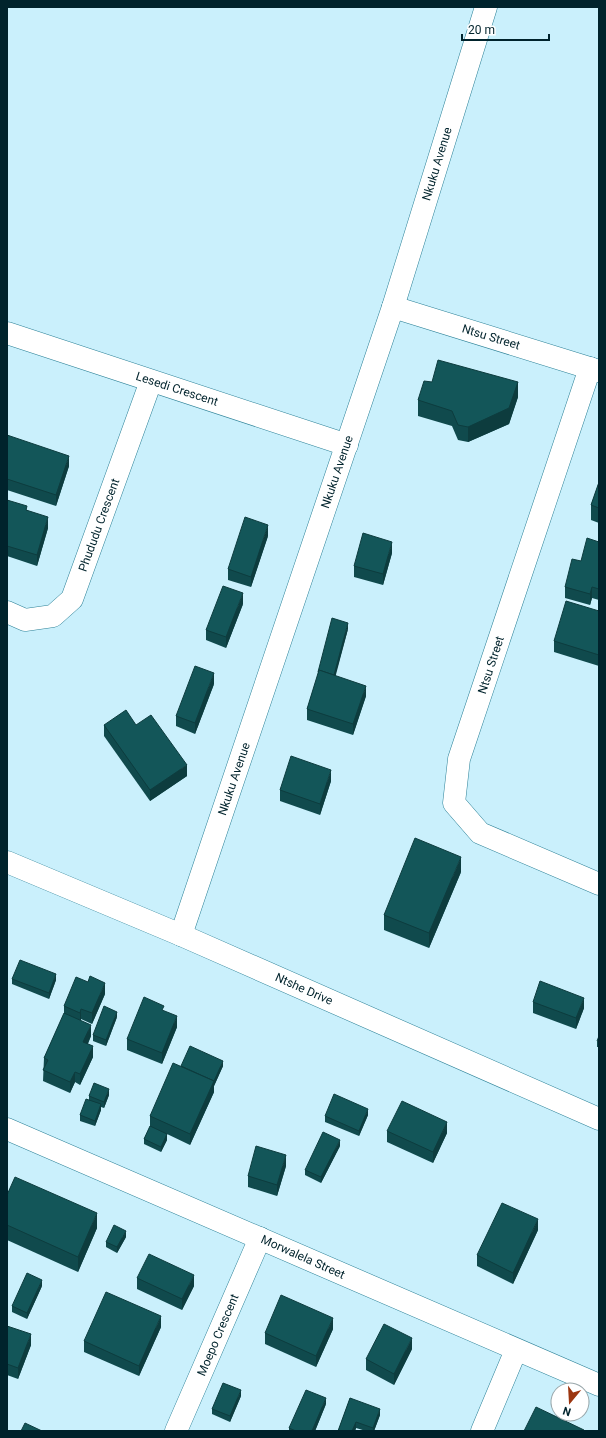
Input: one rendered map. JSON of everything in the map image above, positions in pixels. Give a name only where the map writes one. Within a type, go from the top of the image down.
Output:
[{"type":"street","name":"Nkuku Avenue","points":[[181,936],[393,307],[486,7]]},
{"type":"street","name":"Ntsu Street","points":[[393,307],[594,369],[460,759],[454,803],[480,833],[599,884]]},
{"type":"street","name":"Lesedi Crescent","points":[[7,333],[347,445]]},
{"type":"street","name":"Phududu Crescent","points":[[7,612],[25,620],[53,616],[72,599],[151,381]]},
{"type":"street","name":"Ntshe Drive","points":[[7,862],[181,936],[599,1119]]},
{"type":"street","name":"Morwalela Street","points":[[7,1129],[599,1385]]},
{"type":"street","name":"Moepo Crescent","points":[[176,1431],[260,1238]]},
{"type":"street","points":[[482,1431],[516,1350]]},
{"type":"building","points":[[438,360],[518,382],[509,408],[468,427],[458,425],[452,411],[418,400],[424,381],[432,382]]},
{"type":"building","points":[[7,435],[69,456],[56,495],[7,479]]},
{"type":"building","points":[[599,482],[599,508],[591,505]]},
{"type":"building","points":[[7,500],[27,506],[26,510],[48,517],[37,555],[7,546]]},
{"type":"building","points":[[245,517],[268,525],[251,577],[228,569]]},
{"type":"building","points":[[363,533],[392,542],[383,574],[354,566]]},
{"type":"building","points":[[587,538],[599,542],[599,589],[592,587],[590,594],[565,587],[572,559],[581,561]]},
{"type":"building","points":[[223,586],[243,593],[226,637],[206,630]]},
{"type":"building","points":[[566,601],[599,611],[599,655],[554,641]]},
{"type":"building","points":[[332,618],[348,623],[334,675],[319,670],[318,672]]},
{"type":"building","points":[[195,666],[214,673],[195,723],[176,716]]},
{"type":"building","points":[[319,670],[366,686],[353,724],[307,709]]},
{"type":"building","points":[[126,710],[136,725],[151,715],[187,765],[150,790],[104,725]]},
{"type":"building","points":[[291,756],[331,770],[320,804],[280,790]]},
{"type":"building","points":[[415,838],[461,857],[429,933],[384,915]]},
{"type":"building","points":[[20,960],[56,974],[49,993],[12,979]]},
{"type":"building","points":[[90,976],[105,983],[92,1013],[81,1009],[80,1013],[64,1006],[76,977],[88,982]]},
{"type":"building","points":[[540,981],[584,998],[576,1018],[533,1002]]},
{"type":"building","points":[[144,997],[164,1006],[162,1010],[177,1016],[162,1053],[127,1039]]},
{"type":"building","points":[[104,1006],[117,1012],[106,1040],[93,1035]]},
{"type":"building","points":[[64,1013],[91,1025],[83,1042],[93,1046],[80,1074],[75,1072],[70,1082],[43,1070],[48,1060],[44,1058]]},
{"type":"building","points":[[190,1046],[223,1061],[214,1081],[181,1066]]},
{"type":"building","points":[[173,1063],[214,1081],[190,1134],[150,1116]]},
{"type":"building","points":[[94,1083],[109,1089],[104,1102],[89,1096]]},
{"type":"building","points":[[334,1094],[368,1109],[359,1131],[325,1116]]},
{"type":"building","points":[[86,1099],[101,1104],[95,1121],[80,1115]]},
{"type":"building","points":[[402,1101],[447,1122],[433,1152],[387,1131]]},
{"type":"building","points":[[150,1126],[167,1134],[161,1147],[144,1139]]},
{"type":"building","points":[[323,1132],[340,1140],[321,1177],[305,1170]]},
{"type":"building","points":[[256,1146],[286,1155],[277,1185],[248,1176]]},
{"type":"building","points":[[15,1177],[97,1213],[78,1257],[7,1225],[7,1195]]},
{"type":"building","points":[[502,1203],[538,1219],[513,1273],[477,1255]]},
{"type":"building","points":[[114,1225],[126,1231],[117,1247],[106,1242]]},
{"type":"building","points":[[149,1254],[194,1275],[182,1299],[137,1278]]},
{"type":"building","points":[[27,1273],[42,1280],[27,1313],[12,1306]]},
{"type":"building","points":[[106,1292],[161,1316],[139,1366],[84,1341]]},
{"type":"building","points":[[281,1295],[333,1318],[316,1356],[265,1333]]},
{"type":"building","points":[[384,1324],[412,1338],[394,1374],[366,1359]]},
{"type":"building","points":[[7,1326],[31,1334],[18,1368],[7,1364]]},
{"type":"building","points":[[223,1383],[241,1390],[230,1416],[212,1409]]},
{"type":"building","points":[[306,1390],[326,1398],[312,1431],[296,1431],[289,1428]]},
{"type":"building","points":[[350,1398],[380,1409],[373,1428],[356,1422],[352,1431],[338,1431]]},
{"type":"building","points":[[536,1407],[550,1414],[550,1422],[567,1422],[584,1430],[583,1431],[524,1431]]},
{"type":"building","points":[[25,1423],[42,1431],[21,1431]]}]
